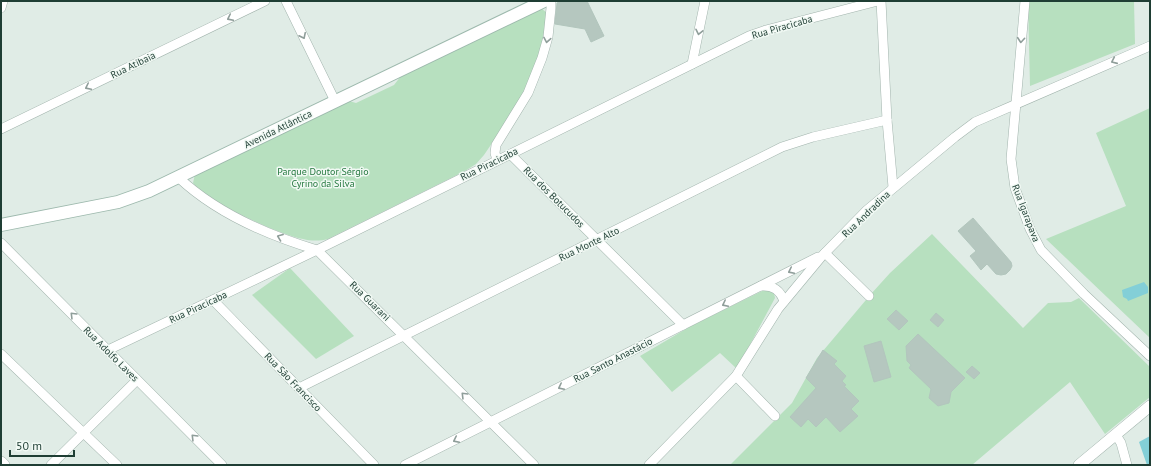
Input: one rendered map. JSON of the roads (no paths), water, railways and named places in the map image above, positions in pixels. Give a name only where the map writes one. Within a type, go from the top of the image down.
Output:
[{"type":"main road","name":"Avenida Atlântica","points":[[1,225],[118,202],[149,191],[544,1]]},
{"type":"street","points":[[1,8],[4,1]]},
{"type":"street","name":"Rua Atibaia","points":[[1,129],[265,1]]},
{"type":"street","points":[[286,1],[335,101]]},
{"type":"street","points":[[497,160],[495,153],[496,145],[528,93],[544,52],[551,1]]},
{"type":"street","points":[[692,64],[705,1]]},
{"type":"street","points":[[880,1],[887,120],[893,187]]},
{"type":"street","name":"Rua Piracicaba","points":[[108,350],[317,250],[757,33],[880,1]]},
{"type":"street","name":"Rua Igarapava","points":[[1025,1],[1011,159],[1015,188],[1036,242],[1049,259],[1150,356]]},
{"type":"street","name":"Rua Andradina","points":[[649,465],[736,376],[784,301],[824,254],[867,210],[893,187],[970,126],[986,117],[1150,46]]},
{"type":"street","name":"Rua Monte Alto","points":[[299,388],[782,147],[813,137],[887,120]]},
{"type":"street","name":"Rua dos Botucudos","points":[[510,154],[683,325]]},
{"type":"street","name":"Rua Guarani","points":[[178,176],[205,200],[242,221],[317,250],[405,335],[534,465]]},
{"type":"street","name":"Rua Adolfo Laves","points":[[1,243],[219,464]]},
{"type":"street","points":[[824,254],[869,296]]},
{"type":"street","name":"Rua Santo Anastácio","points":[[405,465],[824,254]]},
{"type":"street","points":[[760,286],[767,285],[776,289],[782,295],[784,301]]},
{"type":"street","name":"Rua São Francisco","points":[[213,300],[374,465]]},
{"type":"street","points":[[1,354],[117,465]]},
{"type":"street","points":[[736,376],[775,416]]},
{"type":"street","points":[[51,465],[137,380]]},
{"type":"street","points":[[1079,465],[1150,406]]},
{"type":"street","points":[[1116,435],[1121,443],[1127,465]]},
{"type":"street","points":[[1,462],[4,465]]},
{"type":"water","points":[[1144,282],[1148,287],[1148,293],[1128,301],[1123,297],[1122,290]]},
{"type":"water","points":[[1150,436],[1150,465],[1147,465],[1139,442]]},
{"type":"park label","name":"Parque Doutor Sérgio Cyrino da Silva","points":[[323,176]]}]
